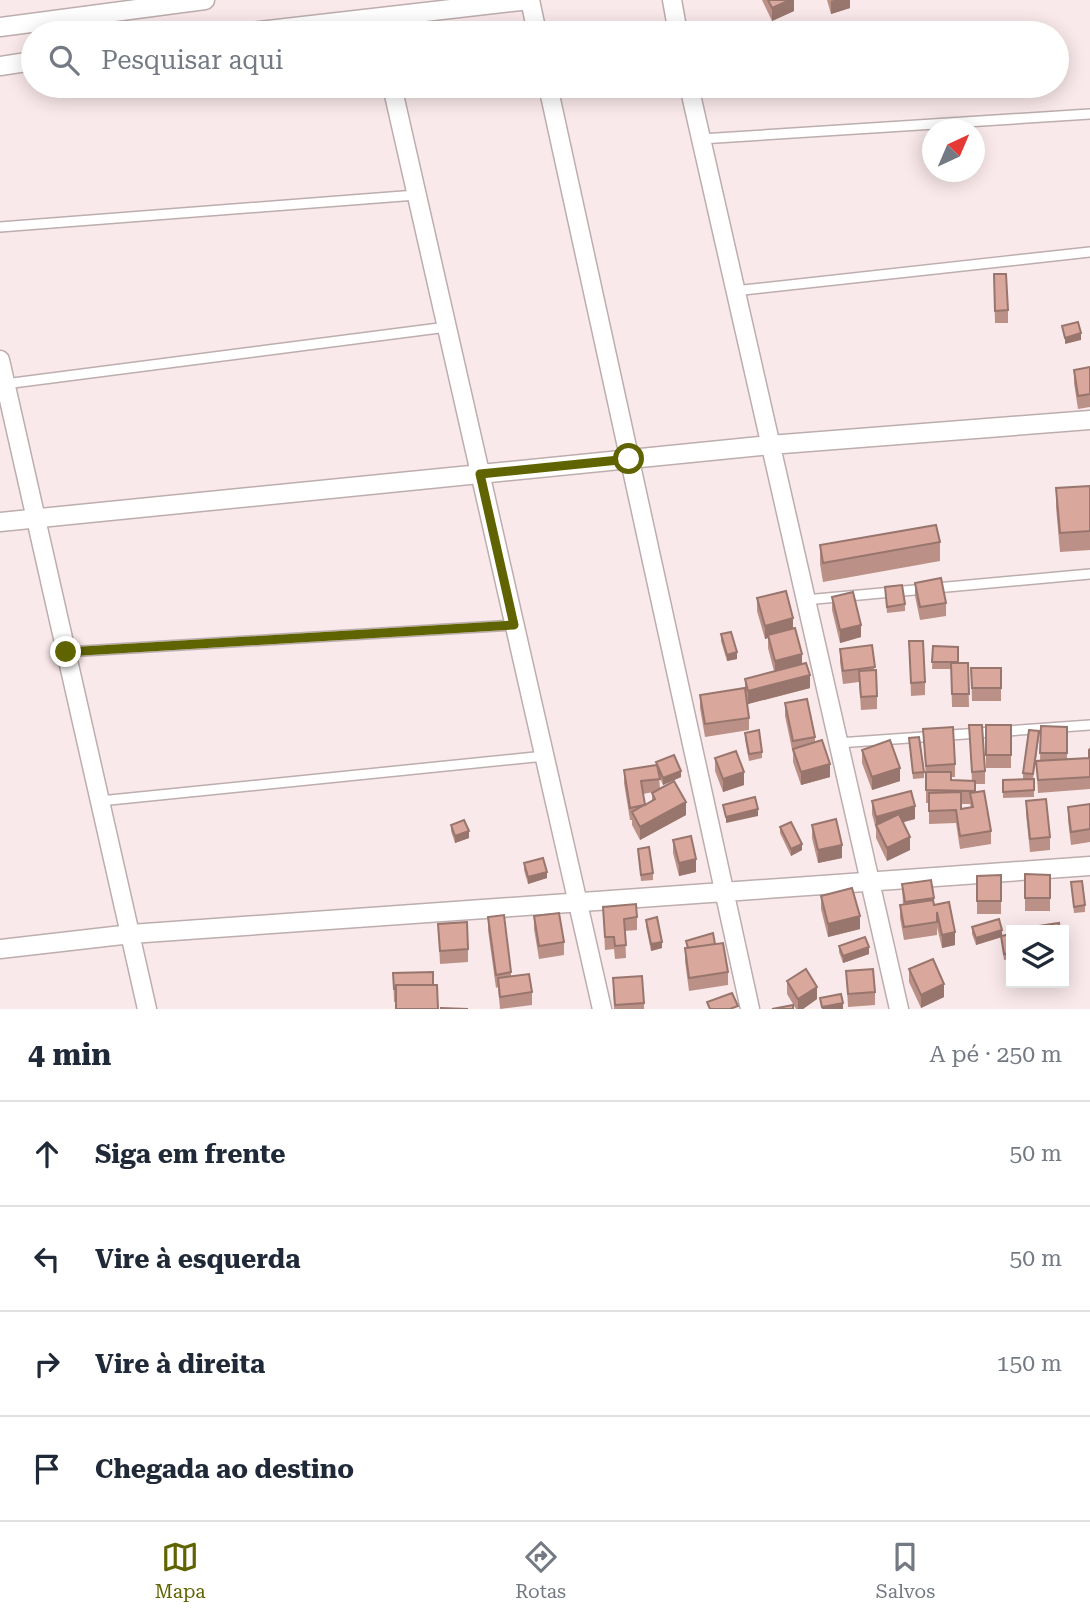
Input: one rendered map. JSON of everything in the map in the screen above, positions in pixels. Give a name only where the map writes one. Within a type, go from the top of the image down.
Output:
[{"type":"street","points":[[24,21],[75,8],[205,0]]},
{"type":"street","points":[[403,21],[530,0],[534,21]]},
{"type":"street","points":[[672,0],[676,21]]},
{"type":"street","points":[[0,27],[21,22]]},
{"type":"street","points":[[0,66],[21,63]]},
{"type":"street","points":[[395,98],[602,1009]]},
{"type":"street","points":[[551,98],[750,1009]]},
{"type":"street","points":[[691,98],[899,1009]]},
{"type":"street","points":[[0,360],[148,1009]]},
{"type":"street","points":[[0,522],[771,445],[1090,420]]},
{"type":"street","points":[[0,949],[131,934],[1090,866]]},
{"type":"lane","points":[[699,139],[1090,114]]},
{"type":"lane","points":[[0,227],[416,195]]},
{"type":"lane","points":[[734,291],[1090,252]]},
{"type":"lane","points":[[5,384],[447,327]]},
{"type":"lane","points":[[805,600],[1090,574]]},
{"type":"lane","points":[[66,652],[514,625]]},
{"type":"lane","points":[[838,743],[1090,725]]},
{"type":"lane","points":[[100,801],[545,757]]},
{"type":"building","points":[[768,0],[790,0],[772,8]]},
{"type":"building","points":[[994,274],[1006,274],[1008,310],[995,311]]},
{"type":"building","points":[[1078,322],[1081,333],[1065,338],[1062,326]]},
{"type":"building","points":[[1090,367],[1090,394],[1078,396],[1074,370]]},
{"type":"building","points":[[1090,486],[1090,531],[1060,533],[1056,488]]},
{"type":"building","points":[[936,525],[940,542],[823,563],[820,545]]},
{"type":"building","points":[[941,578],[946,603],[920,607],[915,583]]},
{"type":"building","points":[[902,585],[905,604],[887,607],[885,587]]},
{"type":"building","points":[[786,591],[793,618],[765,626],[757,598]]},
{"type":"building","points":[[853,592],[861,625],[840,630],[832,597]]},
{"type":"building","points":[[795,628],[802,654],[775,661],[768,635]]},
{"type":"building","points":[[731,632],[737,652],[727,655],[721,634]]},
{"type":"building","points":[[909,641],[923,641],[925,682],[911,683]]},
{"type":"building","points":[[872,645],[875,667],[843,671],[840,649]]},
{"type":"building","points":[[933,646],[958,647],[958,662],[932,662]]},
{"type":"building","points":[[806,663],[810,675],[748,691],[745,679]]},
{"type":"building","points":[[951,663],[968,663],[969,694],[952,694]]},
{"type":"building","points":[[971,668],[1001,668],[1001,688],[972,688]]},
{"type":"building","points":[[876,670],[877,696],[861,697],[859,671]]},
{"type":"building","points":[[745,688],[749,718],[705,724],[700,695]]},
{"type":"building","points":[[807,699],[815,737],[793,741],[785,703]]},
{"type":"building","points":[[969,725],[982,725],[985,771],[972,772]]},
{"type":"building","points":[[986,725],[1011,725],[1011,755],[986,755]]},
{"type":"building","points":[[1041,726],[1067,727],[1067,753],[1040,753]]},
{"type":"building","points":[[953,727],[955,764],[926,766],[923,729]]},
{"type":"building","points":[[759,730],[762,752],[749,754],[745,733]]},
{"type":"building","points":[[1029,730],[1039,731],[1033,774],[1023,773]]},
{"type":"building","points":[[919,737],[924,772],[913,773],[909,738]]},
{"type":"building","points":[[822,740],[830,764],[801,772],[793,749]]},
{"type":"building","points":[[890,740],[900,768],[872,777],[862,750]]},
{"type":"building","points":[[1090,749],[1090,777],[1038,780],[1036,761],[1089,758]]},
{"type":"building","points":[[736,751],[744,772],[723,779],[715,758]]},
{"type":"building","points":[[674,755],[681,771],[663,778],[656,762]]},
{"type":"building","points":[[657,765],[660,779],[641,781],[645,805],[655,799],[652,793],[674,781],[686,802],[640,827],[632,812],[644,805],[630,808],[624,770]]},
{"type":"building","points":[[926,772],[951,772],[951,780],[975,781],[975,791],[926,790]]},
{"type":"building","points":[[1034,779],[1034,790],[1003,792],[1003,780]]},
{"type":"building","points":[[911,791],[915,806],[876,817],[872,801]]},
{"type":"building","points":[[984,791],[991,831],[960,836],[956,810],[929,811],[929,793],[961,792],[961,809],[973,807],[970,793]]},
{"type":"building","points":[[755,797],[758,809],[726,817],[723,805]]},
{"type":"building","points":[[1046,799],[1050,837],[1030,839],[1026,801]]},
{"type":"building","points":[[1090,804],[1090,829],[1071,832],[1068,807]]},
{"type":"building","points":[[899,814],[910,837],[887,848],[876,825]]},
{"type":"building","points":[[836,819],[842,845],[818,850],[812,825]]},
{"type":"building","points":[[464,820],[469,831],[455,836],[451,825]]},
{"type":"building","points":[[791,822],[802,844],[791,849],[780,827]]},
{"type":"building","points":[[691,836],[696,859],[679,863],[673,840]]},
{"type":"building","points":[[649,847],[653,873],[641,875],[638,849]]},
{"type":"building","points":[[543,858],[547,872],[528,877],[524,863]]},
{"type":"building","points":[[1025,874],[1050,875],[1050,898],[1025,898]]},
{"type":"building","points":[[1001,875],[1001,901],[977,901],[977,876]]},
{"type":"building","points":[[931,880],[934,898],[905,902],[902,884]]},
{"type":"building","points":[[1082,881],[1085,905],[1074,907],[1071,882]]},
{"type":"building","points":[[852,888],[860,916],[828,924],[821,896]]},
{"type":"building","points":[[933,900],[934,905],[949,902],[955,932],[942,935],[937,912],[937,922],[904,927],[900,905]]},
{"type":"building","points":[[636,904],[637,917],[624,919],[626,945],[615,946],[614,937],[605,937],[603,907]]},
{"type":"building","points":[[559,913],[564,942],[539,946],[534,916]]},
{"type":"building","points":[[504,915],[511,972],[496,975],[488,917]]},
{"type":"building","points":[[657,917],[662,942],[651,944],[646,920]]},
{"type":"building","points":[[999,919],[1002,930],[976,938],[972,927]]},
{"type":"building","points":[[467,922],[468,949],[440,951],[438,924]]},
{"type":"building","points":[[713,933],[715,944],[688,948],[686,941]]},
{"type":"building","points":[[1006,935],[1006,954],[1004,954],[1001,936]]},
{"type":"building","points":[[865,937],[869,947],[843,956],[839,946]]},
{"type":"building","points":[[723,943],[728,972],[689,978],[685,948]]},
{"type":"building","points":[[933,959],[944,984],[921,995],[909,969]]},
{"type":"building","points":[[806,969],[817,987],[798,999],[787,981]]},
{"type":"building","points":[[873,969],[875,992],[848,994],[846,971]]},
{"type":"building","points":[[433,972],[433,985],[396,985],[394,989],[393,973]]},
{"type":"building","points":[[529,974],[532,992],[500,997],[498,978]]},
{"type":"building","points":[[642,976],[644,1003],[615,1005],[613,978]]},
{"type":"building","points":[[396,985],[437,985],[438,1009],[396,1009]]},
{"type":"building","points":[[732,993],[738,1006],[730,1009],[710,1009],[707,1002]]},
{"type":"building","points":[[841,994],[843,1003],[822,1007],[820,998]]},
{"type":"building","points":[[793,1005],[793,1009],[772,1009]]},
{"type":"route","points":[[66,652],[514,625],[480,474],[629,459]]}]
